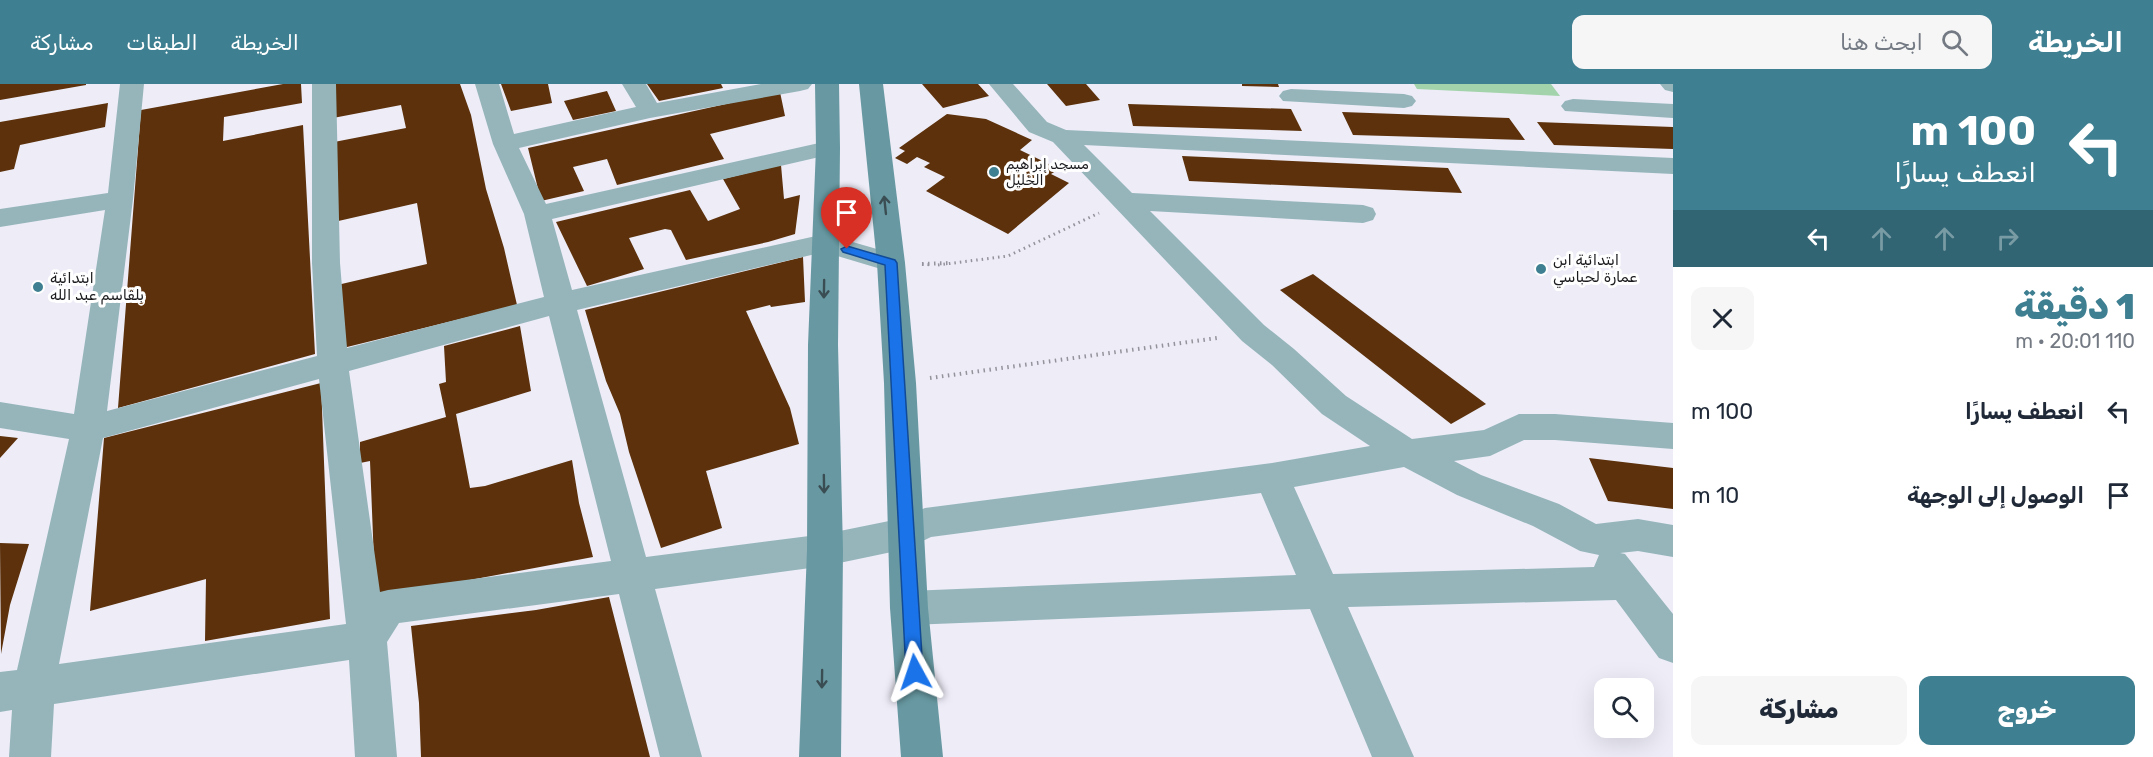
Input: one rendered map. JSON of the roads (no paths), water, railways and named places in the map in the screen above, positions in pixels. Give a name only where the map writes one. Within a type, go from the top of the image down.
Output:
[{"type":"main road","points":[[820,757],[825,550],[823,345],[828,148],[827,84]]},
{"type":"main road","points":[[871,84],[891,263],[900,383],[909,608],[922,757]]},
{"type":"street","points":[[30,757],[17,688],[88,429],[120,199],[132,84]]},
{"type":"street","points":[[324,84],[327,263],[333,365],[367,639],[376,757]]},
{"type":"street","points":[[487,84],[505,144],[537,214],[681,757]]},
{"type":"street","points":[[634,84],[650,111]]},
{"type":"street","points":[[505,144],[650,111],[800,84]]},
{"type":"street","points":[[1001,84],[1038,127],[1062,137],[1253,333],[1283,357],[1334,405],[1407,453],[1469,485],[1546,515],[1593,540],[1673,645]]},
{"type":"street","points":[[1062,137],[1299,115],[1404,101]]},
{"type":"street","points":[[1573,106],[1673,111]]},
{"type":"street","points":[[1299,115],[1673,166]]},
{"type":"street","points":[[537,214],[828,148]]},
{"type":"street","points":[[0,218],[120,199]]},
{"type":"street","points":[[1123,201],[1363,214]]},
{"type":"street","points":[[0,416],[88,429],[561,303],[825,243],[891,263]]},
{"type":"street","points":[[17,688],[367,639],[388,607],[825,550],[906,533],[925,523],[1272,477],[1407,453],[1490,443],[1519,427],[1555,427],[1673,436]]},
{"type":"street","points":[[1272,477],[1393,757]]},
{"type":"street","points":[[1593,540],[1638,535],[1673,542]]},
{"type":"street","points":[[909,608],[1322,591],[1625,583]]},
{"type":"place","name":"مسجد إبراهيم الخليل","points":[[994,172]]},
{"type":"place","name":"ابتدائية ابن عمارة لحباسي","points":[[1541,269]]},
{"type":"place","name":"ابتدائية بلقاسم عبد الله","points":[[38,287]]}]
